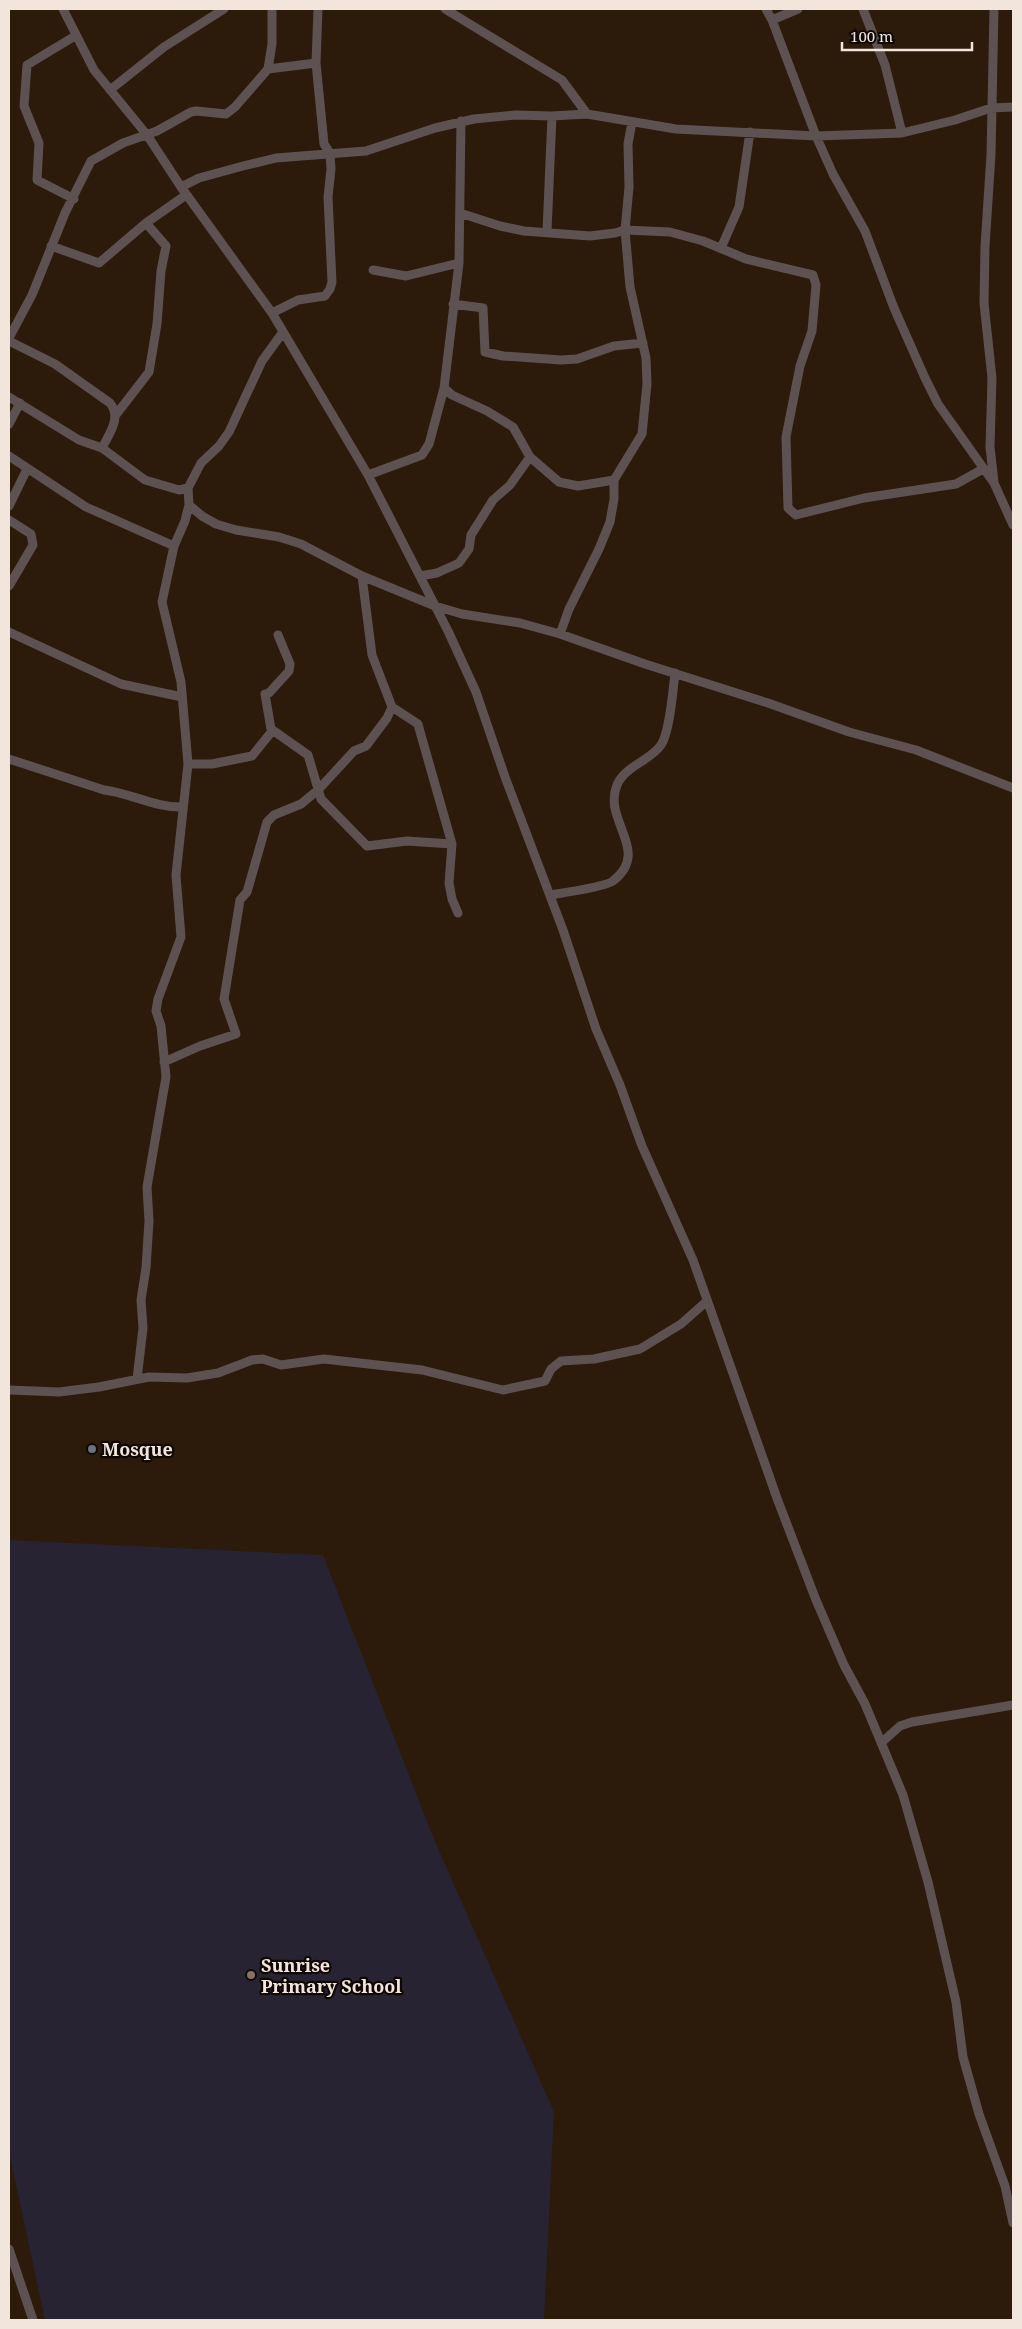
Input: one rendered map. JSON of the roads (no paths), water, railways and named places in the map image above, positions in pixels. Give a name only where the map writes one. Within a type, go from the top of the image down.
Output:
[{"type":"street","points":[[63,9],[90,65],[146,135],[186,196],[272,313],[368,475],[435,606],[476,692],[505,777],[550,895],[596,1029],[620,1085],[642,1146],[693,1260],[778,1501],[816,1600],[844,1665],[865,1704],[903,1795],[928,1882],[956,2002],[963,2057],[979,2114],[1005,2186],[1013,2224]]},
{"type":"street","points":[[110,90],[164,48],[224,9]]},
{"type":"street","points":[[102,448],[114,424],[115,409],[110,402],[55,364],[9,339],[32,295],[51,246],[91,161],[123,143],[146,135],[196,110],[226,114],[235,107],[268,69],[272,44],[272,9]]},
{"type":"street","points":[[272,313],[298,300],[325,296],[330,289],[330,153],[324,144],[316,63],[318,9]]},
{"type":"street","points":[[444,9],[562,80],[587,114]]},
{"type":"street","points":[[766,9],[772,20],[816,136],[833,174],[865,231],[894,308],[938,404],[994,483],[1013,525]]},
{"type":"street","points":[[772,20],[798,9]]},
{"type":"street","points":[[863,9],[885,65],[902,133]]},
{"type":"street","points":[[994,9],[990,108],[991,155],[984,246],[984,303],[992,378],[990,447],[994,483]]},
{"type":"street","points":[[74,199],[37,180],[39,143],[24,106],[28,65],[75,36]]},
{"type":"street","points":[[268,69],[316,63]]},
{"type":"street","points":[[181,187],[199,178],[276,158],[366,151],[461,121],[516,115],[604,115],[632,122],[676,129],[816,136],[902,133],[955,120],[990,108],[1013,107]]},
{"type":"street","points":[[547,231],[552,116]]},
{"type":"street","points":[[368,475],[422,455],[429,444],[444,388],[459,263],[461,121]]},
{"type":"street","points":[[560,634],[610,522],[614,499],[614,480],[642,434],[647,384],[646,358],[630,287],[626,230],[629,187],[628,144],[632,122]]},
{"type":"street","points":[[721,248],[739,207],[750,132]]},
{"type":"street","points":[[51,246],[99,263],[146,223],[186,196]]},
{"type":"street","points":[[460,213],[500,226],[524,231],[547,231],[598,236],[626,230],[670,232],[721,248],[746,259],[813,275],[812,332],[798,375],[786,437],[788,508],[796,515],[864,498],[956,484],[983,469]]},
{"type":"street","points":[[115,416],[149,372],[158,324],[161,271],[166,246],[146,223]]},
{"type":"street","points":[[373,270],[406,276],[459,263]]},
{"type":"street","points":[[453,304],[483,308],[484,352],[503,356],[577,358],[614,346],[643,343]]},
{"type":"street","points":[[137,1379],[143,1328],[141,1300],[146,1268],[149,1220],[147,1187],[166,1077],[161,1026],[156,1011],[158,999],[181,937],[176,875],[188,764],[180,682],[162,602],[174,546],[185,521],[189,505],[188,488],[201,463],[219,446],[229,432],[262,361],[283,332]]},
{"type":"street","points":[[444,388],[452,395],[487,411],[513,427],[530,457],[553,478],[567,486],[587,486],[614,480]]},
{"type":"street","points":[[9,397],[79,440],[102,448],[144,480],[174,489],[188,488]]},
{"type":"street","points":[[9,424],[20,403]]},
{"type":"street","points":[[9,456],[93,511],[174,546]]},
{"type":"street","points":[[420,576],[437,573],[459,563],[469,549],[471,535],[493,500],[510,485],[530,457]]},
{"type":"street","points":[[9,506],[27,469]]},
{"type":"street","points":[[189,505],[202,516],[216,524],[236,530],[278,537],[301,544],[362,576],[435,606],[462,614],[520,623],[560,634],[731,690],[849,732],[916,750],[1013,788]]},
{"type":"street","points":[[9,520],[32,534],[33,545],[9,586]]},
{"type":"street","points":[[362,576],[372,655],[392,707],[418,724],[452,844],[449,883],[452,899],[458,912]]},
{"type":"street","points":[[9,632],[121,684],[182,697]]},
{"type":"street","points":[[278,635],[290,664],[289,672],[286,676],[265,694],[271,729],[308,756],[314,771],[318,790],[327,806],[367,846],[407,841],[452,844]]},
{"type":"street","points":[[550,895],[612,882],[624,867],[630,851],[614,806],[617,784],[631,768],[662,745],[667,727],[675,673]]},
{"type":"street","points":[[164,1062],[200,1046],[236,1034],[224,998],[240,900],[247,892],[267,822],[274,815],[301,804],[318,790],[354,752],[366,746],[392,707]]},
{"type":"street","points":[[188,764],[212,764],[252,756],[273,730]]},
{"type":"street","points":[[9,759],[104,790],[170,808],[183,807]]},
{"type":"street","points":[[9,1390],[59,1392],[99,1387],[150,1377],[187,1378],[218,1373],[252,1360],[263,1359],[281,1365],[324,1359],[422,1370],[503,1390],[545,1381],[551,1369],[561,1361],[594,1360],[640,1349],[681,1324],[707,1301]]},
{"type":"street","points":[[880,1743],[900,1726],[912,1722],[1013,1705]]},
{"type":"street","points":[[9,2249],[33,2320]]},
{"type":"place","name":"Mosque","points":[[92,1449]]},
{"type":"place","name":"Sunrise Primary School","points":[[251,1975]]}]
